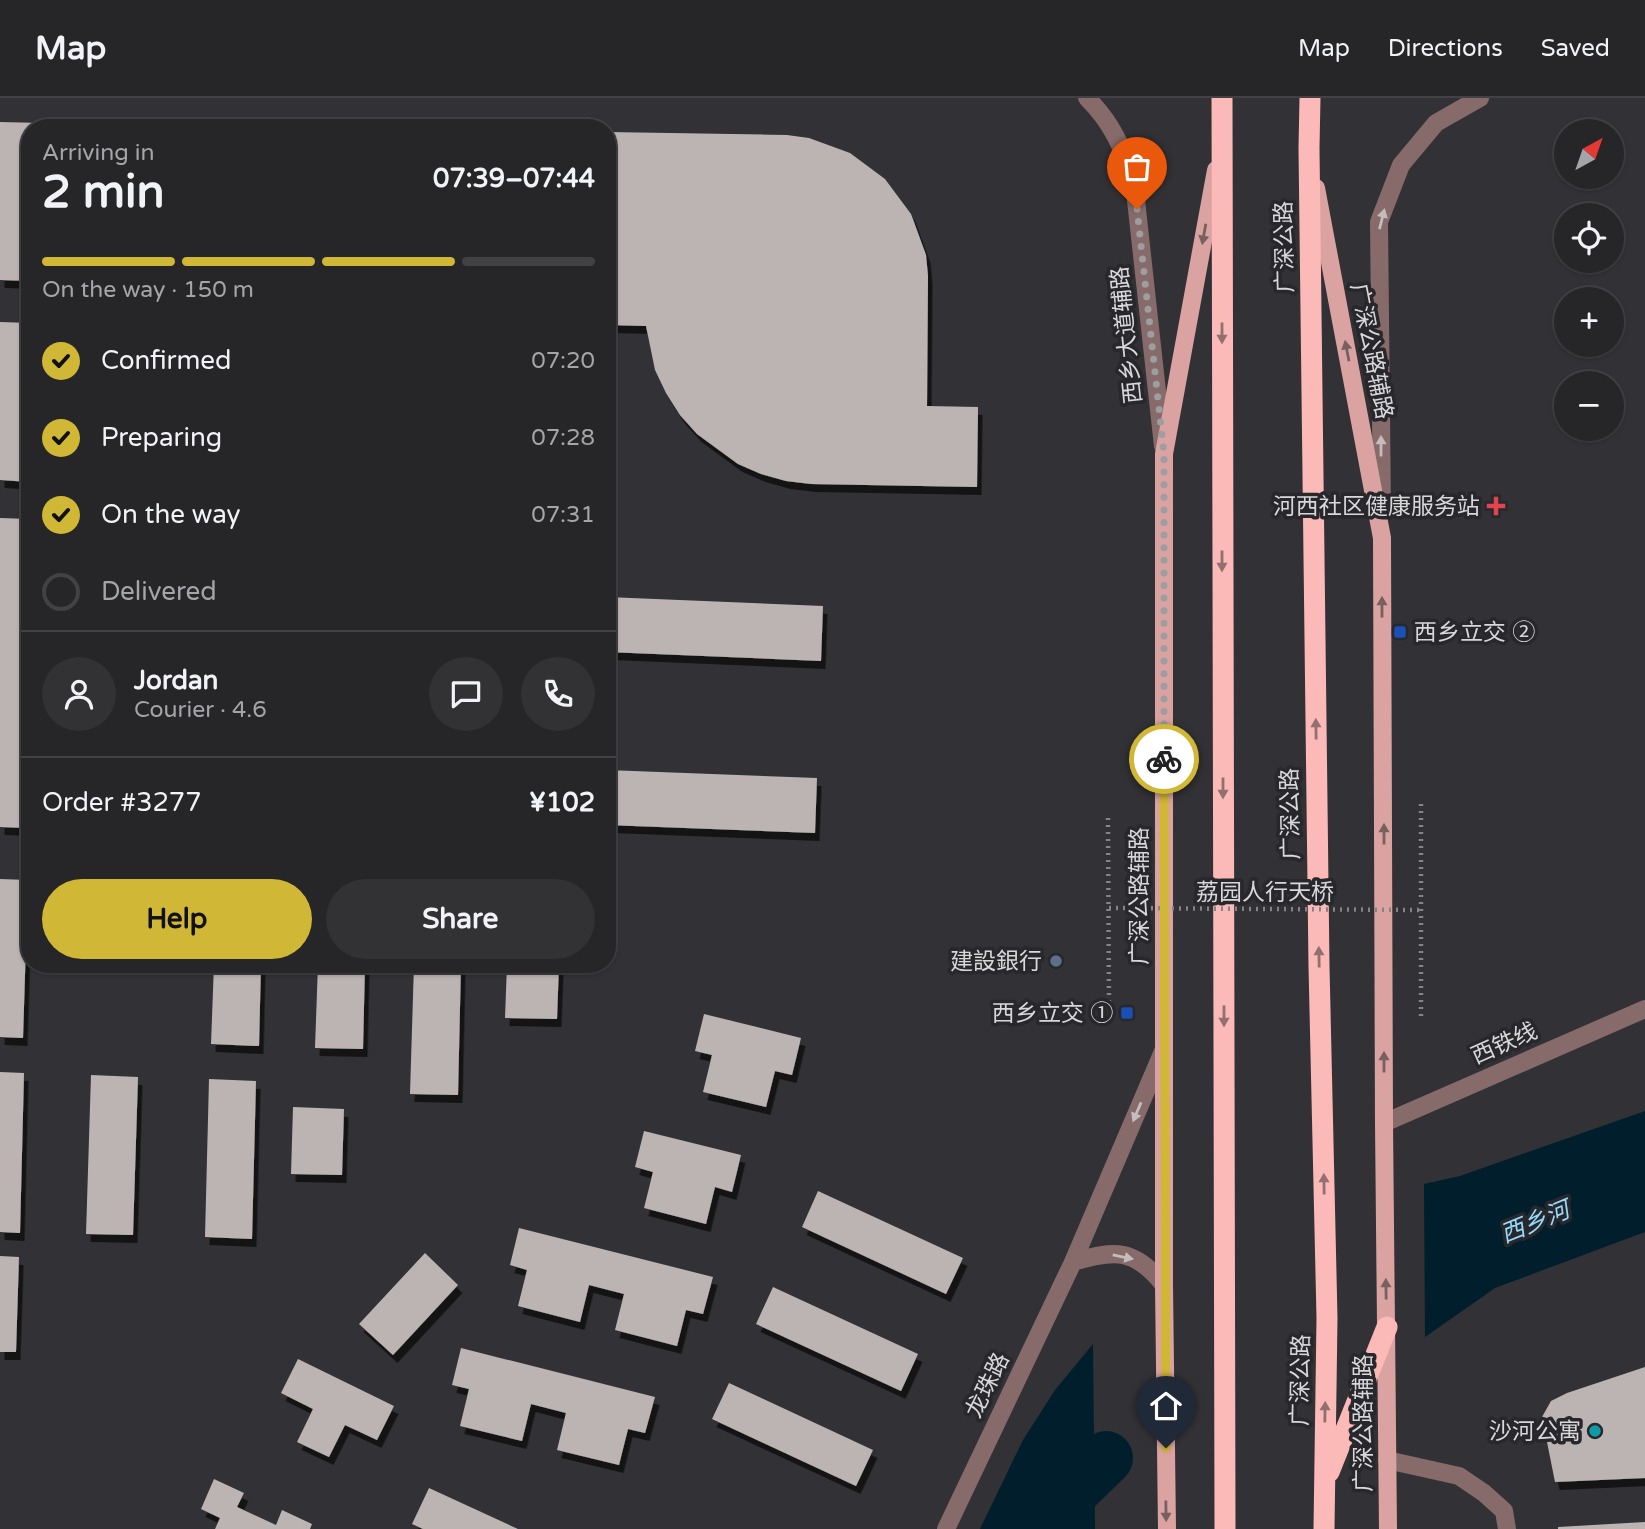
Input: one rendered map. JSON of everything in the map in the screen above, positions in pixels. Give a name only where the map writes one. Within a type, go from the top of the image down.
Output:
[{"type":"highway","points":[[1222,98],[1225,1529]]},
{"type":"highway","name":"广深公路","points":[[1310,98],[1319,966],[1327,1318],[1324,1529]]},
{"type":"highway","points":[[1324,1484],[1387,1327]]},
{"type":"main road","name":"广深公路辅路","points":[[1167,1529],[1164,1285],[1164,454],[1221,142]]},
{"type":"main road","name":"广深公路辅路","points":[[1309,148],[1382,538],[1388,1529]]},
{"type":"street","name":"西乡大道辅路","points":[[1087,98],[1105,116],[1121,144],[1134,182],[1164,454]]},
{"type":"street","points":[[1382,538],[1379,222],[1401,165],[1436,123],[1480,98]]},
{"type":"street","name":"西铁线","points":[[1384,1123],[1645,1009]]},
{"type":"street","name":"龙珠路","points":[[946,1529],[1073,1262],[1164,1049]]},
{"type":"street","points":[[1073,1262],[1100,1254],[1126,1255],[1149,1266],[1164,1285]]},
{"type":"street","points":[[1387,1460],[1460,1476],[1504,1511],[1507,1529]]},
{"type":"path","points":[[1421,799],[1421,1016]]},
{"type":"path","points":[[1108,818],[1109,1006]]},
{"type":"path","name":"荔园人行天桥","points":[[1109,908],[1422,910]]},
{"type":"water","points":[[1645,1111],[1645,1232],[1495,1288],[1425,1337],[1424,1184],[1460,1176]]},
{"type":"water","points":[[1093,1344],[1095,1529],[980,1529],[1023,1440],[1055,1390]]},
{"type":"building","points":[[227,117],[282,119],[225,119]]},
{"type":"building","points":[[0,122],[21,122],[21,281],[0,280]]},
{"type":"building","points":[[616,132],[787,135],[809,138],[850,153],[885,179],[911,214],[926,255],[928,276],[927,406],[978,407],[977,487],[811,484],[786,481],[738,464],[697,434],[680,415],[655,370],[646,326],[616,325]]},
{"type":"building","points":[[0,322],[21,323],[21,481],[0,480]]},
{"type":"building","points":[[0,518],[21,519],[21,828],[0,827]]},
{"type":"building","points":[[616,597],[823,606],[821,661],[616,652]]},
{"type":"building","points":[[616,770],[817,778],[815,833],[616,825]]},
{"type":"building","points":[[0,879],[21,880],[21,973],[25,973],[23,1038],[0,1037]]},
{"type":"building","points":[[214,973],[261,973],[259,1046],[211,1044]]},
{"type":"building","points":[[318,973],[365,973],[363,1049],[315,1048]]},
{"type":"building","points":[[414,973],[461,973],[458,1095],[410,1094]]},
{"type":"building","points":[[507,973],[559,973],[557,1019],[505,1018]]},
{"type":"building","points":[[704,1014],[801,1038],[792,1075],[775,1071],[766,1107],[703,1092],[712,1055],[695,1051]]},
{"type":"building","points":[[0,1072],[24,1073],[20,1233],[0,1232]]},
{"type":"building","points":[[91,1075],[138,1077],[133,1235],[86,1234]]},
{"type":"building","points":[[209,1079],[256,1081],[252,1239],[205,1237]]},
{"type":"building","points":[[293,1107],[344,1109],[342,1175],[291,1174]]},
{"type":"building","points":[[644,1131],[741,1155],[732,1192],[715,1187],[706,1224],[644,1208],[653,1172],[635,1167]]},
{"type":"building","points":[[818,1191],[963,1258],[946,1294],[802,1227]]},
{"type":"building","points":[[519,1228],[713,1277],[703,1314],[686,1310],[677,1346],[615,1330],[624,1294],[589,1285],[580,1322],[518,1306],[527,1270],[510,1265]]},
{"type":"building","points":[[425,1253],[458,1285],[393,1355],[359,1324]]},
{"type":"building","points":[[0,1256],[19,1257],[16,1352],[0,1352]]},
{"type":"building","points":[[773,1287],[918,1354],[901,1391],[756,1324]]},
{"type":"building","points":[[461,1348],[655,1397],[645,1433],[628,1429],[619,1465],[557,1450],[566,1413],[531,1404],[522,1441],[460,1426],[469,1389],[452,1385]]},
{"type":"building","points":[[298,1359],[394,1406],[377,1440],[345,1425],[329,1457],[297,1442],[313,1409],[281,1393]]},
{"type":"building","name":"沙河公寓","points":[[1645,1367],[1645,1478],[1555,1482],[1542,1417],[1551,1401]]},
{"type":"building","points":[[729,1383],[873,1450],[856,1486],[712,1419]]},
{"type":"building","points":[[214,1479],[244,1493],[237,1507],[276,1525],[282,1510],[312,1524],[310,1529],[215,1529],[220,1518],[201,1509]]},
{"type":"building","points":[[429,1488],[518,1529],[423,1529],[412,1524]]},
{"type":"building","points":[[1645,1522],[1645,1529],[1558,1529],[1558,1527]]},
{"type":"waterway","name":"西乡河","points":[[1042,1529],[1071,1492],[1106,1458]]},
{"type":"way so far","points":[[1137,209],[1164,454],[1164,759]]},
{"type":"place","name":"河西社区健康服务站","points":[[1496,506]]},
{"type":"place","name":"西乡立交 ②","points":[[1400,632]]},
{"type":"place","name":"建設銀行","points":[[1056,961]]},
{"type":"place","name":"西乡立交 ①","points":[[1127,1013]]},
{"type":"place","name":"沙河公寓","points":[[1595,1431]]},
{"type":"route","points":[[1164,759],[1166,1448]]}]
